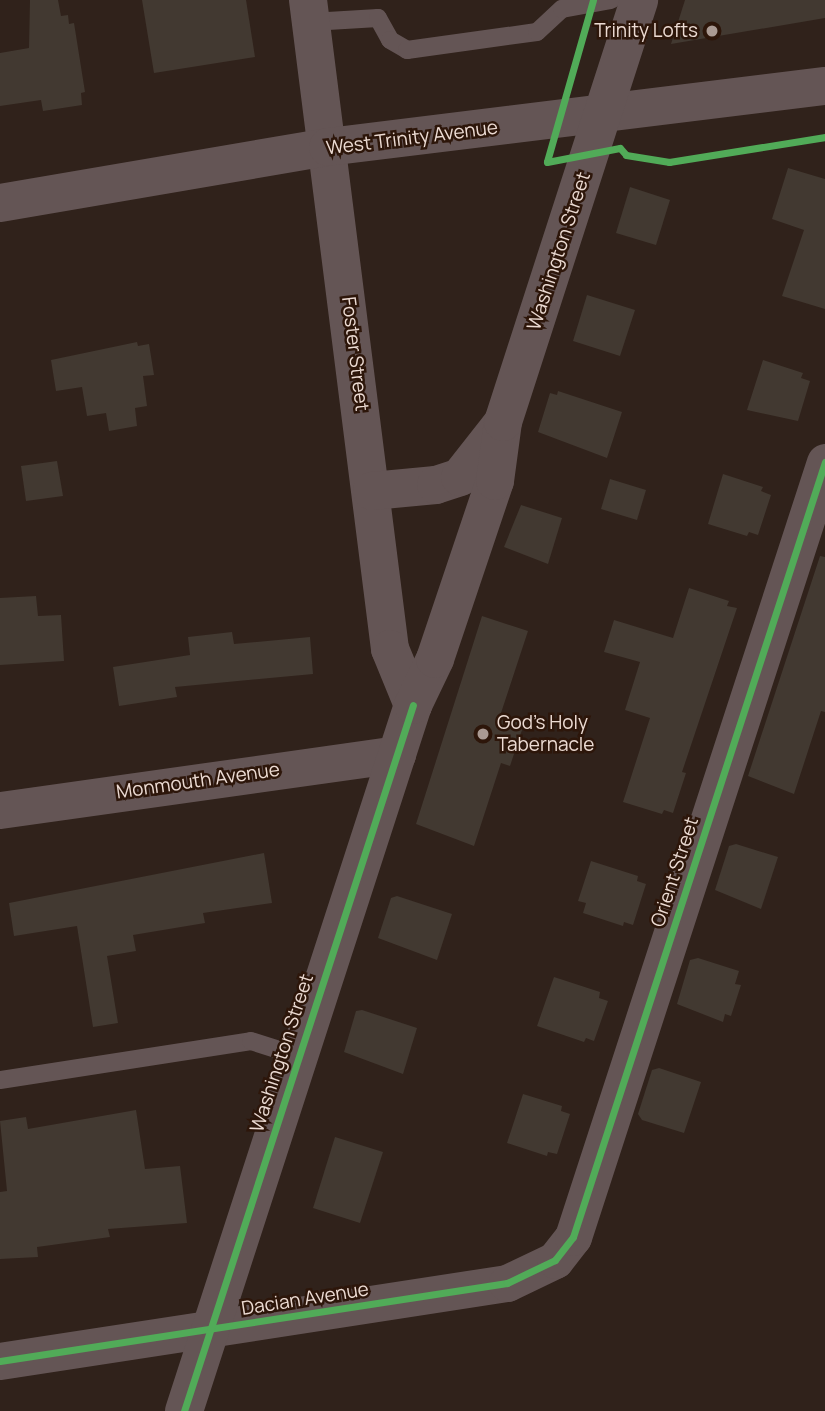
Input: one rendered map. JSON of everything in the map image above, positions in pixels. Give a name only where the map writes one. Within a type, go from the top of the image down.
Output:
[{"type":"street","name":"Washington Street","points":[[184,1411],[413,705],[435,659],[495,481],[503,422],[639,0]]},
{"type":"street","name":"Foster Street","points":[[310,11],[390,649],[413,705]]},
{"type":"street","name":"West Trinity Avenue","points":[[0,203],[328,147],[602,116],[825,86]]},
{"type":"street","name":"Washington Street","points":[[372,491],[436,485],[460,477],[503,422]]},
{"type":"street","name":"Orient Street","points":[[531,1275],[555,1260],[573,1237],[825,462]]},
{"type":"street","name":"Monmouth Avenue","points":[[0,810],[397,754]]},
{"type":"street","name":"Dacian Avenue","points":[[0,1361],[507,1283],[531,1275]]},
{"type":"lane","points":[[310,11],[378,18],[390,40],[407,50],[537,33],[562,9],[611,0]]},
{"type":"lane","points":[[0,1080],[251,1041],[298,1056]]},
{"type":"building","points":[[30,0],[58,0],[61,16],[68,15],[69,24],[74,23],[85,92],[81,93],[82,105],[43,111],[41,100],[0,106],[0,53],[29,48]]},
{"type":"building","points":[[142,0],[246,0],[255,57],[154,73]]},
{"type":"building","name":"Trinity Lofts","points":[[685,0],[825,0],[825,18],[671,44]]},
{"type":"building","points":[[788,168],[825,179],[825,309],[782,296],[804,230],[772,219]]},
{"type":"building","points":[[630,187],[670,200],[656,245],[616,233]]},
{"type":"building","points":[[587,295],[635,310],[620,356],[573,341]]},
{"type":"building","points":[[137,342],[138,346],[149,344],[154,375],[143,376],[147,406],[135,408],[137,426],[109,431],[106,413],[87,416],[82,387],[56,391],[51,360]]},
{"type":"building","points":[[763,360],[803,373],[801,378],[810,381],[798,421],[747,410]]},
{"type":"building","points":[[558,391],[622,412],[607,458],[538,432],[550,393],[557,395]]},
{"type":"building","points":[[57,461],[63,496],[26,501],[21,466]]},
{"type":"building","points":[[723,474],[763,487],[761,491],[771,495],[758,535],[749,532],[747,536],[708,524]]},
{"type":"building","points":[[610,479],[646,490],[637,520],[601,509]]},
{"type":"building","points":[[521,505],[562,518],[548,564],[504,547]]},
{"type":"building","points":[[820,556],[825,557],[825,712],[821,711],[794,794],[748,776]]},
{"type":"building","points":[[689,588],[729,601],[727,606],[737,608],[682,772],[686,773],[673,813],[664,810],[662,814],[623,802],[650,718],[625,710],[640,662],[604,652],[614,620],[673,638]]},
{"type":"building","points":[[36,596],[38,616],[61,615],[64,661],[0,665],[0,598]]},
{"type":"building","points":[[482,616],[528,631],[500,716],[524,724],[510,766],[501,763],[474,846],[416,824]]},
{"type":"building","points":[[232,632],[234,644],[310,637],[313,674],[175,687],[177,697],[119,706],[113,667],[190,655],[188,637]]},
{"type":"building","points":[[736,844],[778,857],[761,909],[715,890],[729,846]]},
{"type":"building","points":[[264,853],[272,903],[203,913],[205,923],[133,935],[136,951],[107,956],[118,1023],[93,1027],[77,926],[14,936],[9,903]]},
{"type":"building","points":[[591,861],[638,876],[637,881],[646,884],[633,925],[624,922],[623,926],[583,913],[586,903],[578,901]]},
{"type":"building","points":[[397,896],[452,914],[437,960],[378,938],[391,898]]},
{"type":"building","points":[[698,958],[739,971],[735,984],[741,985],[731,1016],[725,1014],[723,1022],[677,1004],[690,960]]},
{"type":"building","points":[[554,977],[600,992],[599,998],[608,1001],[594,1041],[586,1038],[584,1042],[537,1026]]},
{"type":"building","points":[[362,1010],[417,1028],[403,1074],[344,1052],[356,1011]]},
{"type":"building","points":[[659,1068],[701,1082],[684,1133],[642,1120],[638,1114],[652,1070]]},
{"type":"building","points":[[523,1094],[562,1106],[561,1111],[570,1114],[557,1154],[548,1152],[547,1156],[507,1143]]},
{"type":"building","points":[[136,1110],[145,1169],[180,1166],[187,1223],[108,1229],[110,1237],[37,1247],[38,1257],[0,1259],[0,1192],[7,1191],[0,1121],[26,1117],[28,1129]]},
{"type":"building","points":[[335,1137],[383,1152],[360,1223],[313,1208]]},
{"type":"cycle path","points":[[593,0],[547,162],[620,148],[626,155],[669,162],[825,137]]},
{"type":"cycle path","points":[[0,1361],[507,1283],[555,1260],[573,1237],[825,462]]},
{"type":"cycle path","points":[[184,1411],[413,705]]},
{"type":"place","name":"Trinity Lofts","points":[[712,31]]},
{"type":"place","name":"God's Holy Tabernacle","points":[[483,734]]}]
